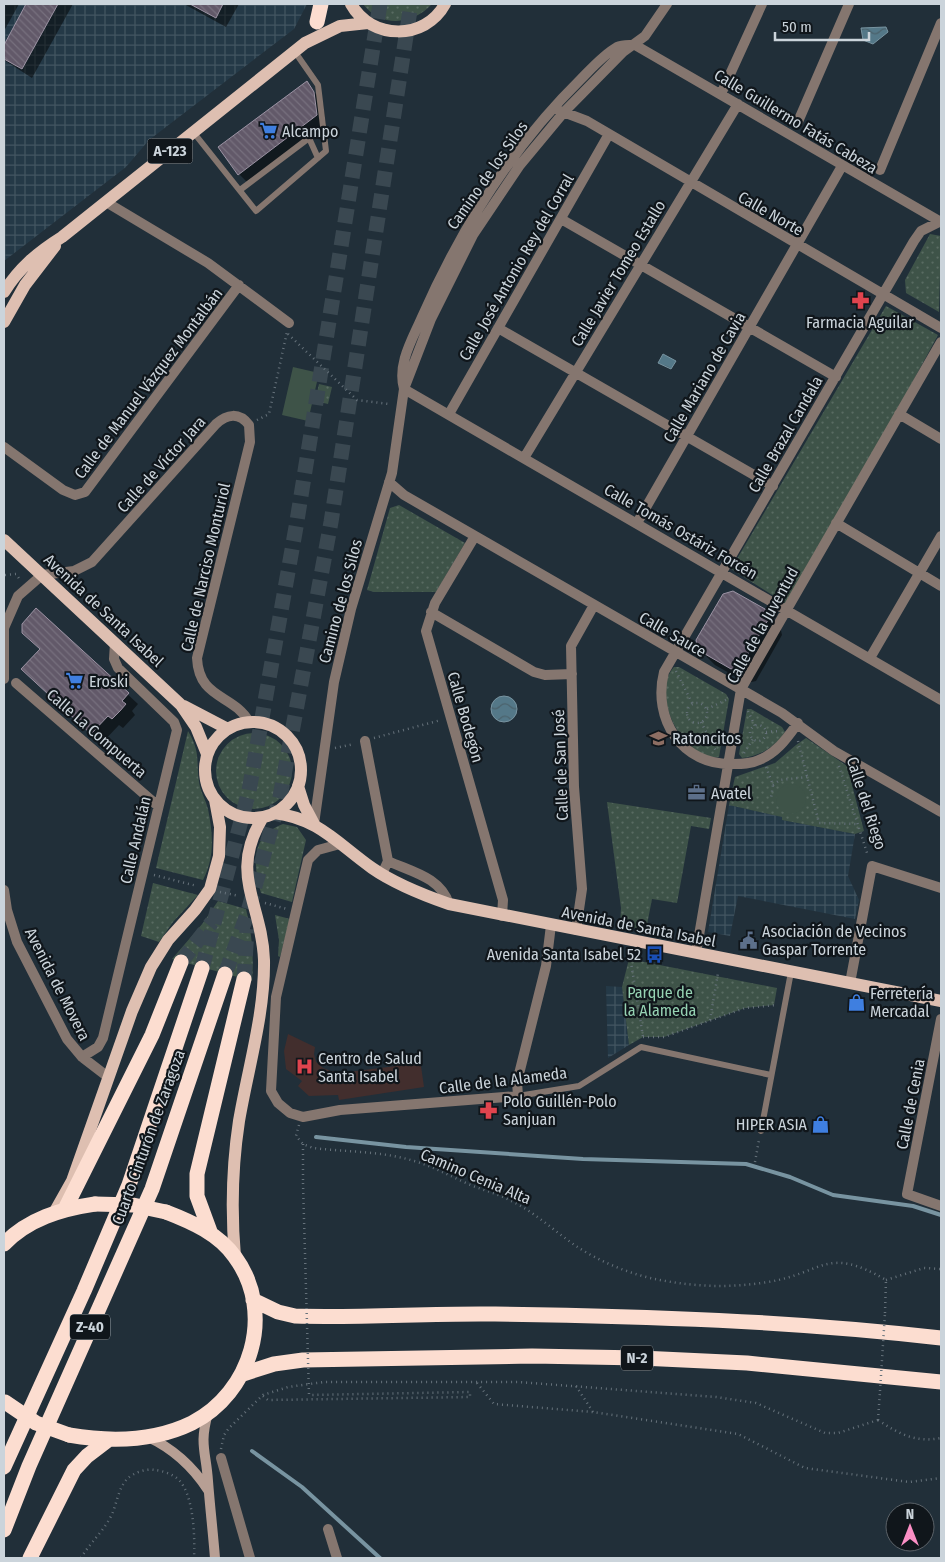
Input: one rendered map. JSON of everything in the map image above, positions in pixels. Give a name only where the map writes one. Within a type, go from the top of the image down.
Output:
[{"type":"highway","points":[[317,22],[321,4]]},
{"type":"highway","points":[[60,1211],[152,1035],[181,962]]},
{"type":"highway","name":"Z-40","points":[[4,1467],[129,1185],[202,968]]},
{"type":"highway","name":"Cuarto Cinturón de Zaragoza","points":[[4,1530],[29,1466],[152,1189],[225,974]]},
{"type":"highway","points":[[211,1234],[197,1196],[197,1174],[244,979]]},
{"type":"highway","points":[[4,1244],[22,1228],[60,1211],[95,1204],[133,1205],[166,1212],[185,1219],[211,1234],[236,1258],[253,1300],[255,1318],[254,1341],[243,1374],[228,1395],[208,1413],[176,1429],[148,1437],[108,1440],[69,1435],[36,1423],[5,1401]]},
{"type":"highway","points":[[253,1300],[278,1312],[295,1316],[470,1314],[644,1317],[801,1324],[940,1338]]},
{"type":"highway","name":"N-2","points":[[243,1374],[274,1364],[331,1360],[532,1356],[641,1358],[747,1363],[941,1382]]},
{"type":"highway","points":[[30,1558],[74,1470],[86,1456],[108,1440]]},
{"type":"main road","name":"A-123","points":[[300,48],[328,4]]},
{"type":"main road","name":"A-123","points":[[351,4],[368,23],[387,31],[408,31],[428,23],[445,4]]},
{"type":"main road","name":"A-123","points":[[4,292],[30,260],[40,251],[62,237],[300,48],[340,26],[368,23]]},
{"type":"main road","name":"A-123","points":[[4,322],[30,278],[62,237]]},
{"type":"main road","name":"Avenida de Santa Isabel","points":[[4,540],[182,705],[196,727],[207,754]]},
{"type":"main road","name":"Avenida de Santa Isabel","points":[[182,705],[228,729]]},
{"type":"main road","points":[[60,1211],[108,1078],[151,967],[168,940],[203,901],[210,889],[219,856],[220,827],[215,800],[206,783],[205,763],[207,754],[214,742],[228,729],[250,723],[268,725],[291,742],[300,767],[298,786],[289,802],[268,815],[254,818],[237,816],[215,800]]},
{"type":"main road","name":"Avenida de Santa Isabel","points":[[298,786],[314,824]]},
{"type":"main road","name":"Avenida de Santa Isabel","points":[[268,815],[290,815],[314,824],[382,874],[430,898],[449,904],[502,916],[941,1001]]},
{"type":"main road","points":[[236,1258],[231,1184],[264,966],[262,937],[248,884],[246,866],[251,838],[268,815]]},
{"type":"main road","points":[[208,1413],[202,1442],[215,1558]]},
{"type":"main road","points":[[148,1437],[177,1454],[196,1472],[208,1490]]},
{"type":"street","name":"Camino de los Silos","points":[[314,824],[334,682],[351,609],[389,482],[404,389],[431,319],[473,234],[520,165],[564,112],[623,52],[645,36],[667,4]]},
{"type":"street","points":[[721,94],[762,4]]},
{"type":"street","points":[[797,124],[849,4]]},
{"type":"street","points":[[880,170],[941,23]]},
{"type":"street","name":"Camino de los Silos","points":[[404,389],[402,365],[449,260],[466,229],[489,194],[553,108],[612,50],[624,45],[635,45]]},
{"type":"street","name":"Calle Guillermo Fatás Cabeza","points":[[635,45],[940,222]]},
{"type":"street","points":[[577,99],[580,110],[588,121]]},
{"type":"street","name":"Calle Javier Tomeo Estallo","points":[[524,458],[689,182],[738,104]]},
{"type":"street","name":"Calle Norte","points":[[553,108],[588,121],[796,246],[941,328]]},
{"type":"street","name":"Calle José Antonio Rey del Corral","points":[[449,414],[609,134]]},
{"type":"street","name":"Calle Mariano de Cavia","points":[[637,523],[842,166]]},
{"type":"street","points":[[106,202],[208,263],[239,285],[288,328]]},
{"type":"street","points":[[919,211],[921,231],[940,222]]},
{"type":"street","points":[[561,219],[836,377]]},
{"type":"street","name":"Calle Brazal Candala","points":[[728,765],[711,762],[694,755],[678,742],[667,723],[661,697],[662,682],[667,666],[921,231]]},
{"type":"street","name":"Calle de Manuel Vázquez Montalbán","points":[[4,446],[63,490],[75,495],[84,492],[239,285]]},
{"type":"street","points":[[498,328],[575,375],[772,486]]},
{"type":"street","name":"Calle de la Juventud","points":[[696,953],[741,689],[941,342]]},
{"type":"street","name":"Calle Tomás Ostáriz Forcén","points":[[404,389],[723,572],[941,700]]},
{"type":"street","points":[[900,414],[941,439]]},
{"type":"street","name":"Calle de Víctor Jara","points":[[42,575],[74,571],[96,558],[222,419],[233,415],[245,420],[249,425]]},
{"type":"street","name":"Calle de Narciso Monturiol","points":[[249,425],[250,442],[198,658],[200,675],[208,688],[239,707],[250,723]]},
{"type":"street","name":"Calle Sauce","points":[[389,482],[404,495],[741,689],[798,724],[834,751],[941,812]]},
{"type":"street","points":[[836,523],[941,586]]},
{"type":"street","name":"Calle Bodegón","points":[[474,536],[431,612],[426,633],[503,900],[502,916]]},
{"type":"street","points":[[870,658],[941,536]]},
{"type":"street","points":[[4,628],[18,596],[42,575]]},
{"type":"street","name":"Calle de San José","points":[[576,930],[582,888],[574,773],[571,643],[594,605]]},
{"type":"street","points":[[431,612],[534,672],[545,676],[572,674]]},
{"type":"street","points":[[4,617],[4,679]]},
{"type":"street","name":"Calle Andalán","points":[[82,1057],[98,1047],[103,1038],[176,727],[118,668],[114,659],[115,643]]},
{"type":"street","name":"Calle La Compuerta","points":[[16,683],[158,806]]},
{"type":"street","points":[[728,765],[761,760],[781,745],[798,724]]},
{"type":"street","points":[[365,741],[388,861],[382,874]]},
{"type":"street","points":[[303,1117],[290,1113],[273,1096],[271,1086],[276,997],[308,860],[318,850],[340,844]]},
{"type":"street","points":[[388,861],[438,884],[445,892],[449,904]]},
{"type":"street","points":[[872,866],[941,888]]},
{"type":"street","name":"Calle del Riego","points":[[850,983],[872,866]]},
{"type":"street","name":"Avenida de Movera","points":[[4,890],[7,910],[17,942],[67,1039],[82,1057],[108,1078]]},
{"type":"street","points":[[518,1096],[517,1082],[546,966],[551,925]]},
{"type":"street","name":"Calle de Cenia","points":[[941,1019],[907,1194],[941,1206]]},
{"type":"street","name":"Calle de la Alameda","points":[[303,1117],[340,1110],[518,1096]]},
{"type":"street","points":[[221,1458],[250,1558]]},
{"type":"street","points":[[328,1528],[337,1558]]},
{"type":"lane","points":[[194,132],[256,211],[326,151],[318,85],[300,48]]},
{"type":"lane","points":[[240,190],[308,138],[318,158]]},
{"type":"lane","points":[[761,1131],[790,972]]},
{"type":"lane","points":[[641,1047],[771,1075]]},
{"type":"lane","name":"Calle de la Alameda","points":[[518,1096],[579,1086],[641,1047]]},
{"type":"path","points":[[288,328],[357,400],[389,404]]},
{"type":"path","points":[[249,425],[269,414],[288,328]]},
{"type":"path","points":[[5,575],[16,574],[21,580]]},
{"type":"path","points":[[674,667],[692,703]]},
{"type":"path","points":[[707,708],[731,698]]},
{"type":"path","points":[[692,703],[700,703],[707,708],[707,716],[701,722],[694,723],[687,716],[687,708],[692,703]]},
{"type":"path","points":[[747,708],[755,726]]},
{"type":"path","points":[[324,749],[365,741],[449,717]]},
{"type":"path","points":[[701,722],[719,757]]},
{"type":"path","points":[[755,726],[761,726],[766,732]]},
{"type":"path","points":[[753,739],[750,732],[755,726]]},
{"type":"path","points":[[766,732],[785,731]]},
{"type":"path","points":[[753,739],[760,740],[766,732]]},
{"type":"path","points":[[795,738],[798,740],[819,822],[857,824]]},
{"type":"path","points":[[741,758],[753,739]]},
{"type":"path","name":"Calle del Riego","points":[[834,751],[872,866]]},
{"type":"path","points":[[765,766],[772,785],[771,798]]},
{"type":"path","points":[[772,785],[780,780],[807,777]]},
{"type":"path","points":[[150,874],[200,887]]},
{"type":"path","points":[[219,892],[244,898]]},
{"type":"path","points":[[259,901],[290,909]]},
{"type":"path","points":[[630,956],[643,1037],[641,1047]]},
{"type":"path","points":[[710,1020],[718,973]]},
{"type":"path","points":[[643,1037],[664,1037],[745,1008],[776,1005]]},
{"type":"path","points":[[263,1396],[268,1400],[470,1397],[470,1392],[309,1395],[303,1144],[296,1136],[303,1117]]},
{"type":"path","points":[[755,1162],[761,1131]]},
{"type":"path","name":"Camino Cenia Alta","points":[[303,1144],[313,1148],[413,1160],[433,1167],[467,1184],[510,1200],[529,1210],[577,1246],[609,1263],[657,1280],[701,1287],[737,1286],[772,1281],[833,1261],[856,1265],[886,1280]]},
{"type":"path","points":[[878,1420],[886,1280],[924,1268],[941,1269]]},
{"type":"path","points":[[221,1458],[224,1435],[234,1421],[263,1396],[288,1387],[324,1382],[477,1382],[576,1386],[736,1399],[773,1410],[825,1433],[838,1433],[878,1420]]},
{"type":"path","points":[[477,1382],[494,1404],[593,1412],[738,1434],[805,1468],[909,1482],[941,1478]]},
{"type":"path","points":[[576,1386],[593,1412]]},
{"type":"path","points":[[878,1420],[895,1432],[911,1438],[922,1441],[941,1438]]},
{"type":"path","points":[[80,1558],[111,1517],[120,1489],[127,1479],[137,1472],[150,1469],[172,1474],[180,1480],[186,1492],[193,1528],[194,1558]]},
{"type":"shaded area","points":[[4,4],[307,4],[294,29],[149,140],[126,167],[4,261]]},
{"type":"shaded area","points":[[729,805],[783,817],[783,820],[855,834],[848,876],[859,900],[855,919],[738,896],[730,936],[708,932]]},
{"type":"shaded area","points":[[606,986],[622,987],[629,1045],[608,1058]]},
{"type":"shaded area","name":"Centro de Salud Santa Isabel","points":[[288,1034],[315,1047],[316,1062],[323,1068],[331,1071],[348,1072],[396,1066],[396,1059],[421,1066],[424,1087],[339,1100],[338,1095],[309,1096],[298,1086],[302,1081],[286,1069],[284,1051]]},
{"type":"green space","points":[[363,4],[432,4],[416,16],[407,20],[397,21],[379,17],[370,12]]},
{"type":"green space","points":[[930,234],[941,236],[939,312],[906,293],[905,280]]},
{"type":"green space","points":[[886,306],[938,335],[836,523],[785,603],[731,569]]},
{"type":"green space","points":[[293,367],[319,373],[308,421],[282,415]]},
{"type":"green space","points":[[319,384],[332,387],[328,404],[315,401]]},
{"type":"green space","points":[[399,505],[465,543],[436,592],[374,592],[367,590],[390,508]]},
{"type":"green space","points":[[674,667],[679,667],[726,694],[729,699],[719,757],[706,755],[693,748],[682,737],[674,724],[665,693],[667,679]]},
{"type":"green space","points":[[747,709],[751,709],[782,727],[785,732],[777,742],[766,750],[742,758],[739,754]]},
{"type":"green space","points":[[188,731],[197,752],[200,787],[208,809],[211,827],[210,863],[203,880],[156,868]]},
{"type":"green space","points":[[254,733],[269,736],[281,744],[289,756],[292,771],[289,786],[281,798],[269,806],[254,809],[239,806],[227,798],[219,786],[216,771],[219,756],[227,744],[239,736]]},
{"type":"green space","points":[[806,738],[847,766],[864,831],[855,834],[782,820],[782,817],[729,805],[735,777],[775,763]]},
{"type":"green space","points":[[791,784],[802,788],[806,799],[802,810],[791,814],[780,810],[776,799],[780,788]]},
{"type":"green space","points":[[607,802],[711,818],[709,829],[691,826],[677,903],[652,899],[646,930],[620,925],[621,908]]},
{"type":"green space","points":[[283,824],[297,827],[306,840],[292,902],[261,893],[256,872],[259,844],[272,829]]},
{"type":"green space","points":[[153,883],[198,895],[173,922],[159,942],[141,936]]},
{"type":"green space","points":[[218,901],[246,909],[252,945],[252,981],[172,959],[203,923]]},
{"type":"green space","points":[[275,915],[290,919],[280,957],[278,956],[279,940]]},
{"type":"green space","name":"Parque de la Alameda","points":[[629,959],[777,988],[774,1005],[745,1008],[664,1037],[643,1037],[629,1045],[622,987]]},
{"type":"water","points":[[886,27],[888,32],[873,44],[863,40],[861,28]]},
{"type":"water","points":[[663,354],[676,361],[671,369],[658,363]]},
{"type":"water","points":[[504,696],[513,700],[517,709],[513,718],[504,722],[495,718],[491,709],[495,700]]},
{"type":"building","points":[[26,4],[58,4],[22,69],[4,59],[4,45]]},
{"type":"building","points":[[190,4],[223,4],[216,18]]},
{"type":"building","name":"Alcampo","points":[[307,81],[314,92],[317,115],[238,175],[218,147]]},
{"type":"building","points":[[733,591],[765,609],[768,620],[741,666],[731,669],[698,650],[696,640],[723,594]]},
{"type":"building","points":[[36,608],[129,693],[122,701],[126,704],[120,711],[112,719],[108,716],[91,734],[21,669],[40,649],[22,633],[22,624]]},
{"type":"waterway","points":[[316,1137],[406,1147],[583,1159],[746,1164],[790,1177],[833,1195],[913,1206],[941,1215]]},
{"type":"waterway","points":[[252,1451],[302,1487],[380,1558]]},
{"type":"tunnel","points":[[202,968],[249,791],[296,527],[380,4]]},
{"type":"tunnel","points":[[225,974],[247,915],[280,797],[331,522],[411,4]]},
{"type":"tunnel","points":[[181,962],[212,922]]},
{"type":"tunnel","points":[[244,979],[247,929]]},
{"type":"place","name":"Alcampo","points":[[268,131]]},
{"type":"place","name":"Farmacia Aguilar","points":[[860,301]]},
{"type":"place","name":"Eroski","points":[[75,681]]},
{"type":"place","name":"Ratoncitos","points":[[658,738]]},
{"type":"place","name":"Avatel","points":[[697,793]]},
{"type":"place","name":"Asociación de Vecinos Gaspar Torrente","points":[[748,940]]},
{"type":"place","name":"Avenida Santa Isabel 52","points":[[655,954]]},
{"type":"place","name":"Ferretería Mercadal","points":[[856,1002]]},
{"type":"place","name":"Centro de Salud Santa Isabel","points":[[304,1067]]},
{"type":"place","name":"Polo Guillén-Polo Sanjuan","points":[[489,1110]]},
{"type":"place","name":"HIPER ASIA","points":[[821,1124]]}]
